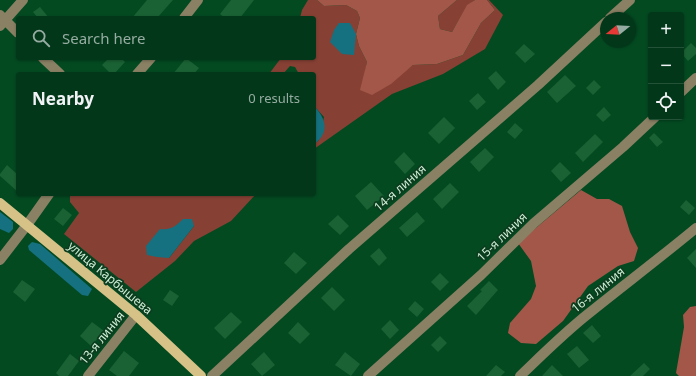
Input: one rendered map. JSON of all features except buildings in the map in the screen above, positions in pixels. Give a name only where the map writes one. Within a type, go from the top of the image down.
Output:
[{"type":"main road","name":"улица Карбышева","points":[[0,203],[136,316],[201,376]]},
{"type":"street","points":[[16,32],[2,21],[23,0]]},
{"type":"street","points":[[186,16],[198,0]]},
{"type":"street","points":[[617,12],[630,0]]},
{"type":"street","name":"14-я линия","points":[[212,376],[349,249],[538,85],[600,28]]},
{"type":"street","points":[[45,60],[58,72]]},
{"type":"street","points":[[139,72],[148,60]]},
{"type":"street","points":[[684,89],[696,78]]},
{"type":"street","name":"15-я линия","points":[[368,376],[481,275],[534,223],[623,147],[652,120]]},
{"type":"street","points":[[0,260],[27,225],[47,196]]},
{"type":"street","name":"16-я линия","points":[[520,376],[588,314],[696,228]]},
{"type":"street","name":"13-я линия","points":[[88,376],[136,316]]},
{"type":"shaded area","points":[[308,0],[317,0],[324,6],[346,5],[357,11],[360,18],[356,34],[359,46],[367,62],[365,73],[405,71],[413,65],[437,64],[463,55],[481,23],[495,10],[487,0],[489,0],[503,15],[485,49],[443,74],[392,94],[316,148],[316,142],[319,140],[324,117],[316,108],[316,72],[298,72],[295,67],[290,66],[285,72],[270,72],[280,60],[316,60],[316,16],[300,16]]},
{"type":"shaded area","points":[[317,0],[457,0],[438,16],[440,29],[452,32],[467,5],[475,0],[487,0],[495,10],[481,23],[463,55],[437,64],[413,65],[391,84],[372,95],[360,90],[367,62],[359,46],[356,34],[360,18],[357,11],[346,5],[324,6]]},
{"type":"shaded area","points":[[457,0],[475,0],[467,6],[452,32],[440,29],[438,16]]},
{"type":"shaded area","points":[[581,190],[597,199],[609,199],[622,206],[630,232],[638,248],[634,261],[618,266],[588,286],[563,321],[536,344],[521,343],[508,333],[510,323],[531,299],[536,286],[531,261],[518,243]]},
{"type":"shaded area","points":[[70,196],[254,196],[231,221],[194,241],[175,261],[136,292],[64,234],[79,213],[70,202]],"holes":[[[194,226],[169,258],[168,230]]]},
{"type":"shaded area","points":[[696,306],[696,376],[679,376],[676,373],[684,327],[683,315],[690,307]]},
{"type":"water","points":[[339,23],[350,23],[356,34],[354,55],[342,54],[330,42],[334,30]]},
{"type":"water","points":[[316,108],[321,115],[324,125],[324,130],[319,140],[316,142]]},
{"type":"water","points":[[0,212],[13,222],[13,229],[9,233],[0,229]]},
{"type":"water","points":[[183,219],[192,219],[194,226],[169,258],[147,255],[146,246],[160,229],[173,227]]},
{"type":"water","points":[[32,242],[40,244],[92,289],[88,296],[82,295],[29,250],[28,246]]}]
